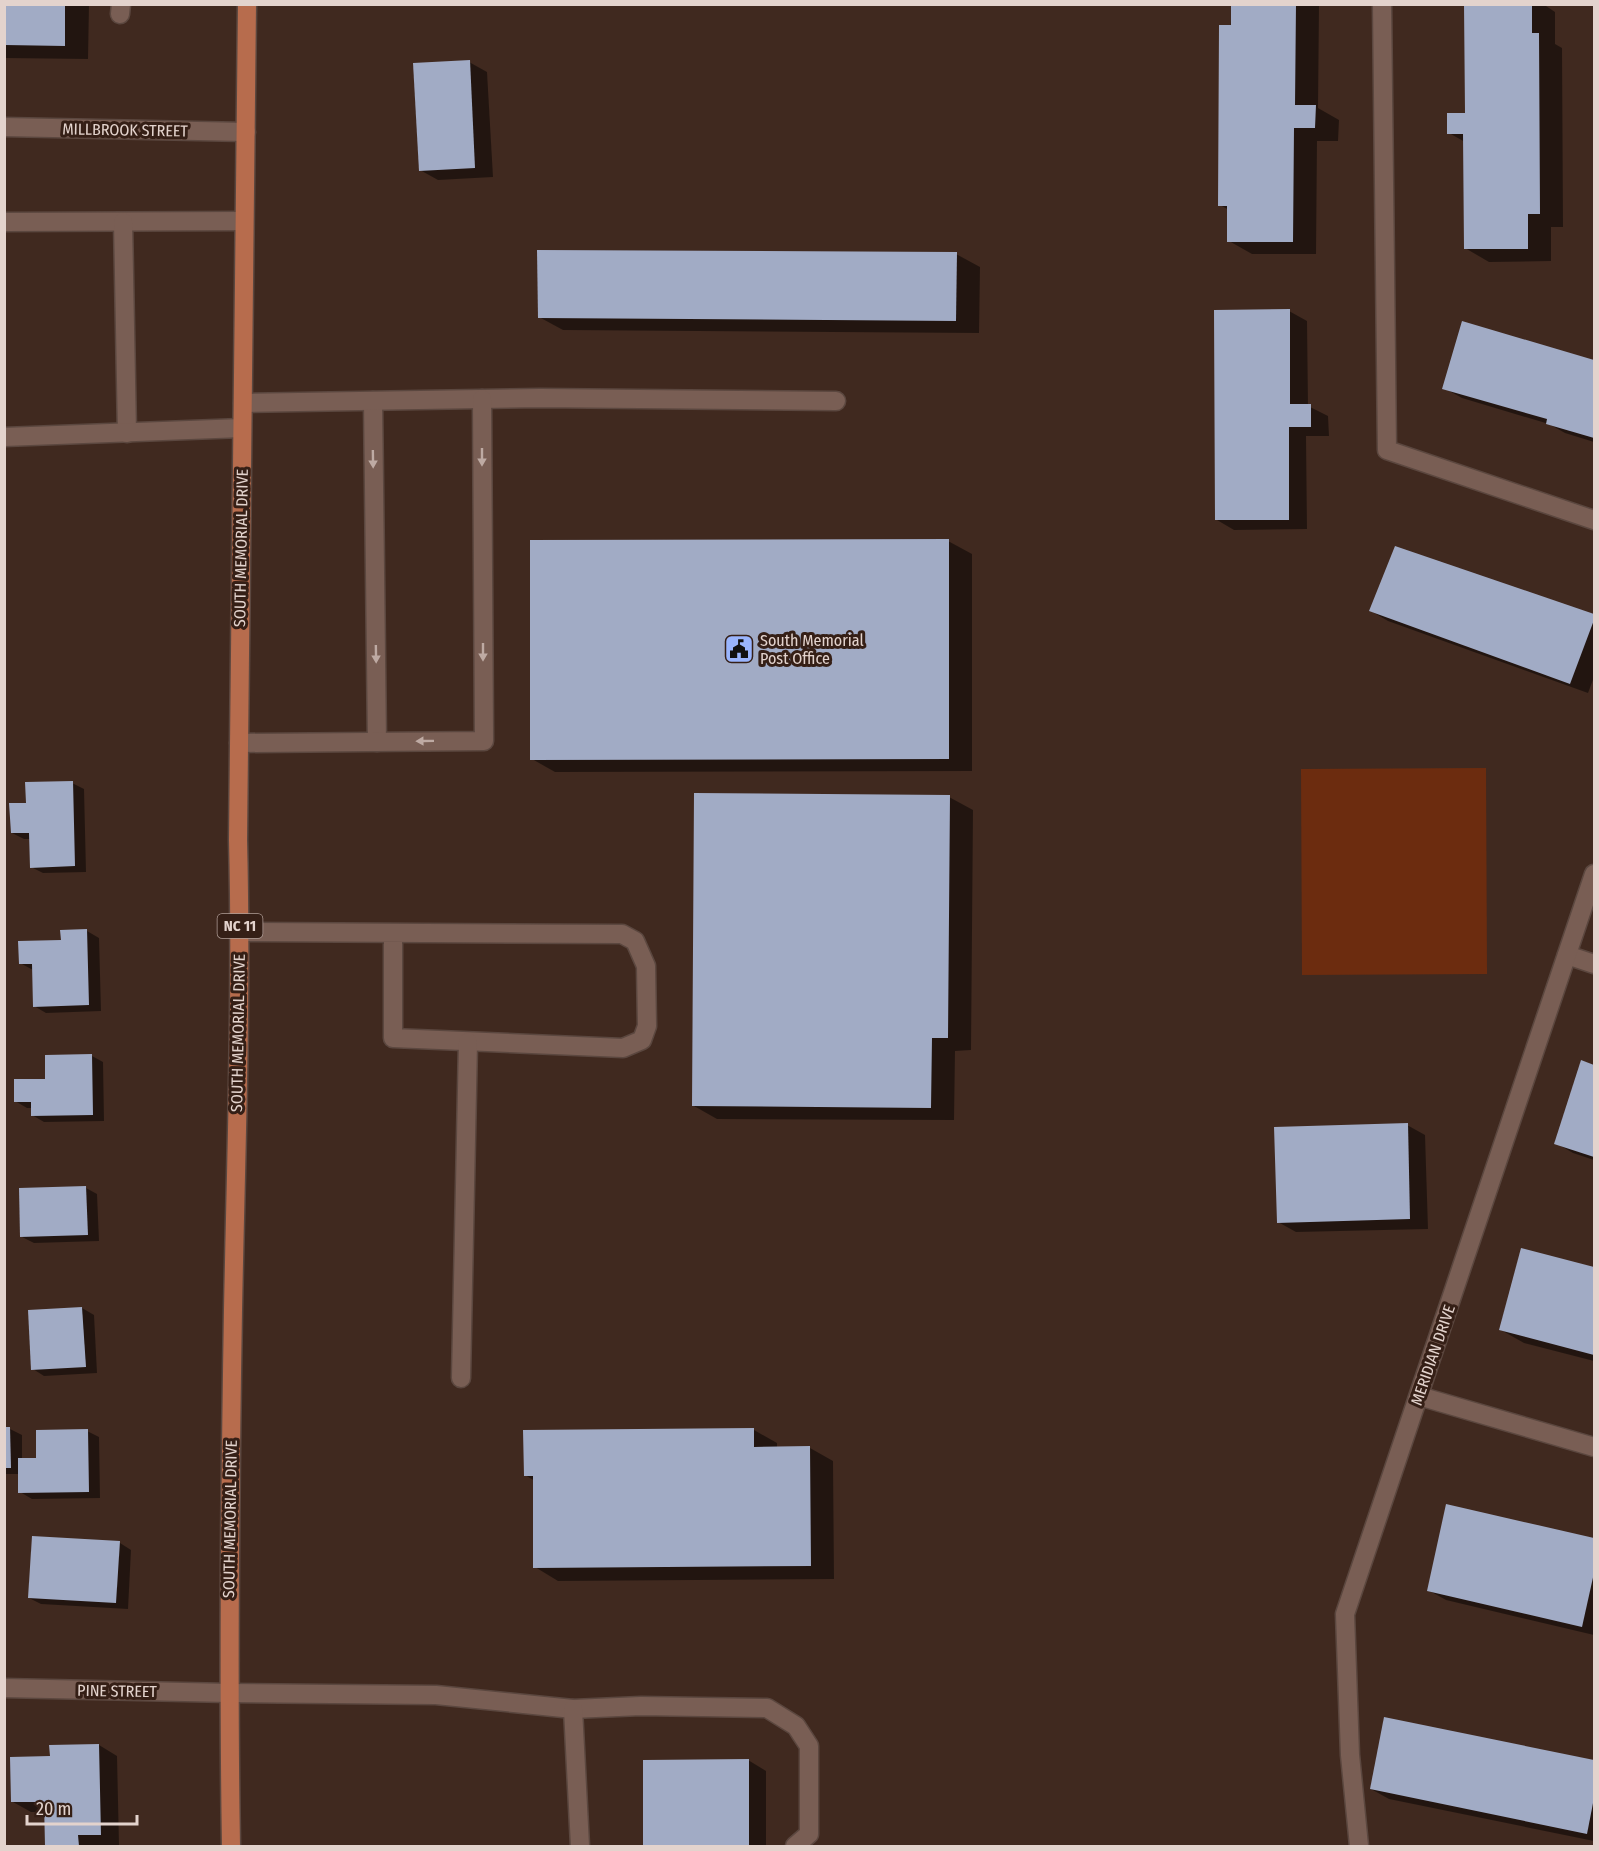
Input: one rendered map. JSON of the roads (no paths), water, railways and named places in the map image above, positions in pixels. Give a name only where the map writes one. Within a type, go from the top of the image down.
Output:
[{"type":"main road","name":"SOUTH MEMORIAL DRIVE","points":[[231,1846],[228,1693],[240,932],[238,840],[247,4]]},
{"type":"street","points":[[1382,4],[1387,450],[1594,520]]},
{"type":"street","name":"MILLBROOK STREET","points":[[4,127],[246,132]]},
{"type":"street","points":[[4,222],[244,222]]},
{"type":"street","points":[[123,222],[127,433]]},
{"type":"street","points":[[243,403],[482,399],[836,401]]},
{"type":"street","points":[[239,743],[484,741],[482,399]]},
{"type":"street","points":[[373,401],[377,742]]},
{"type":"street","points":[[4,437],[242,428]]},
{"type":"street","name":"MERIDIAN DRIVE","points":[[1359,1846],[1350,1755],[1345,1614],[1594,874]]},
{"type":"street","points":[[240,932],[622,934],[635,941],[646,966],[647,1026],[642,1041],[623,1048],[393,1038],[393,933]]},
{"type":"street","points":[[1567,955],[1594,964]]},
{"type":"street","points":[[461,1378],[468,1042]]},
{"type":"street","points":[[1419,1396],[1594,1447]]},
{"type":"street","name":"PINE STREET","points":[[4,1688],[436,1695],[573,1709],[641,1706],[767,1708],[796,1726],[809,1746],[809,1834],[795,1846]]},
{"type":"street","points":[[573,1709],[580,1846]]},
{"type":"place","name":"South Memorial Post Office","points":[[739,649]]}]
